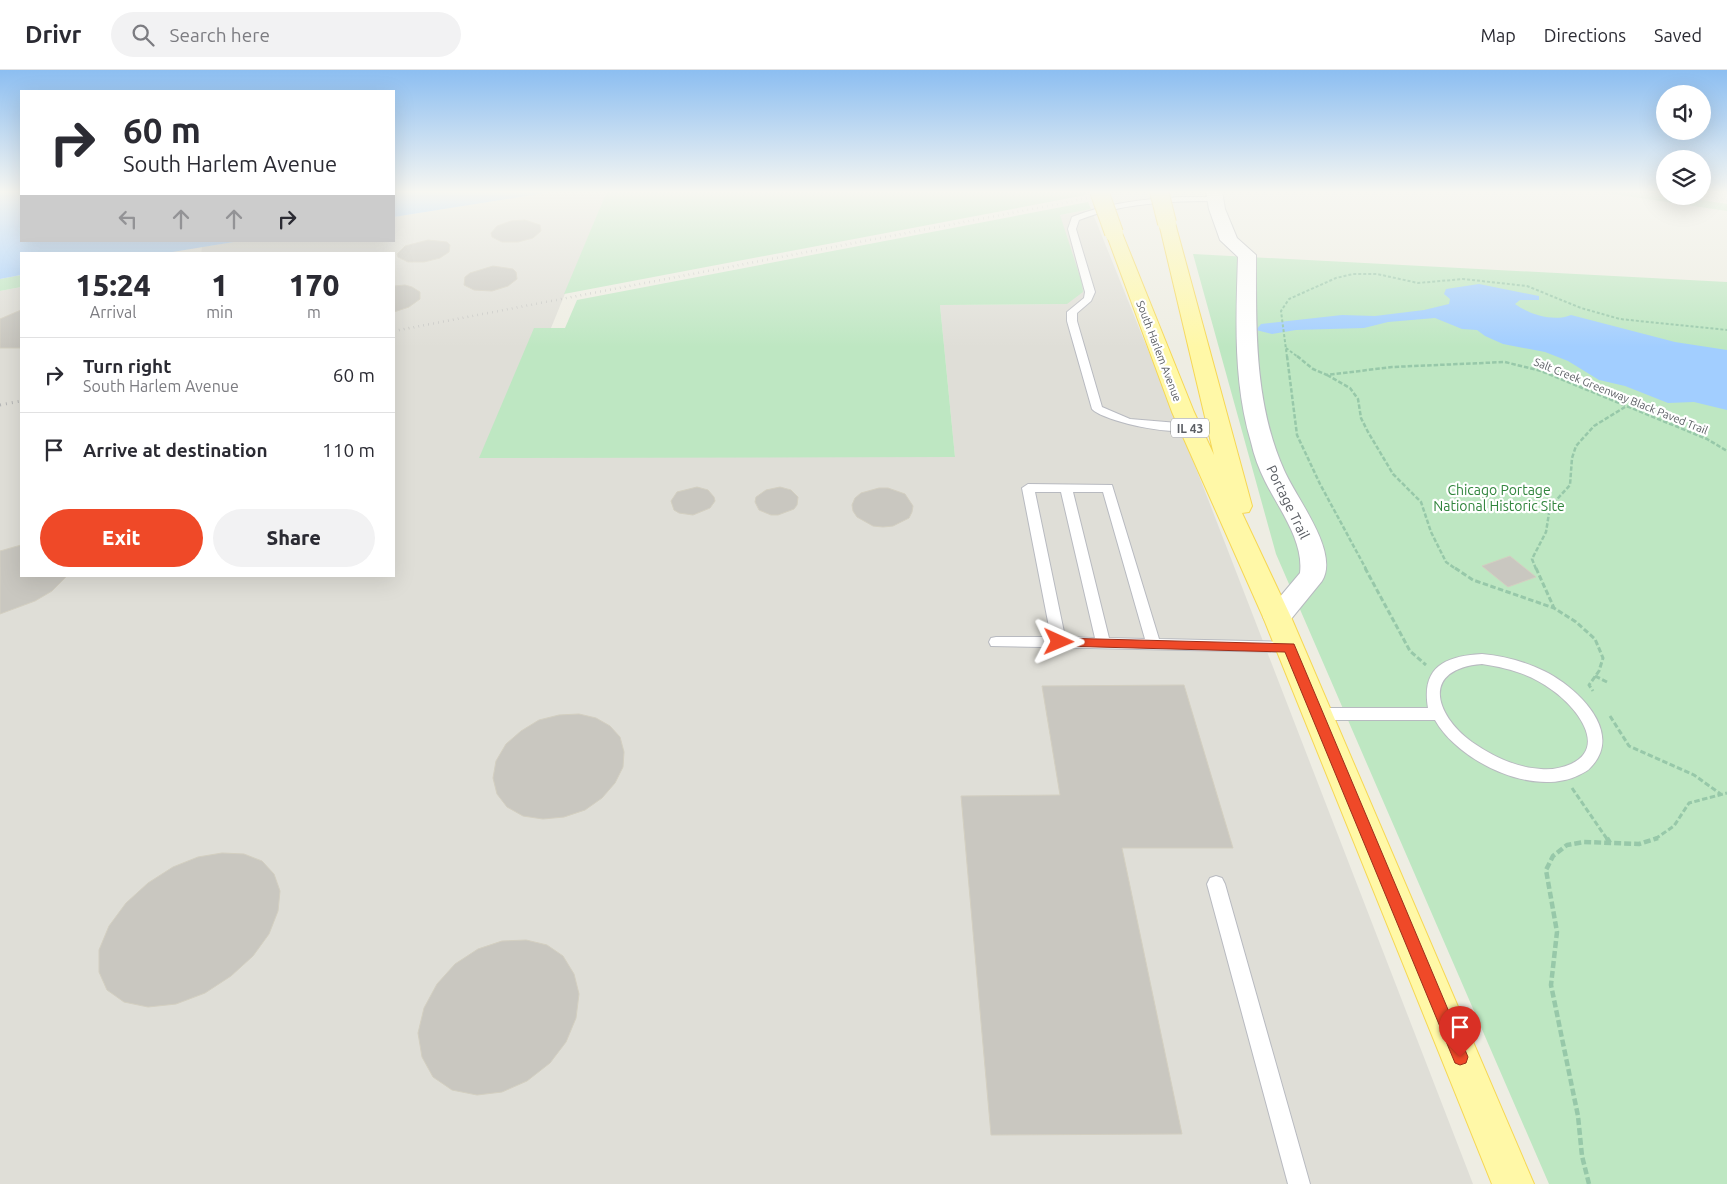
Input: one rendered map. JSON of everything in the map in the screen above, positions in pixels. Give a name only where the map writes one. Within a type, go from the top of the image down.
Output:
[{"type":"main road","name":"South Harlem Avenue","points":[[1118,243],[1190,427],[1283,632],[1513,1184]]},
{"type":"main road","name":"South Harlem Avenue","points":[[1172,243],[1230,472],[1283,632]]},
{"type":"street","name":"Portage Trail","points":[[1233,243],[1247,255],[1245,336],[1255,418],[1271,469],[1302,528],[1316,567],[1283,632]]},
{"type":"lane","points":[[1076,243],[1090,292],[1088,299],[1072,312],[1072,321],[1097,409],[1109,416],[1130,421],[1154,425],[1190,427]]},
{"type":"lane","points":[[1059,642],[1028,488],[1108,488],[1154,644]]},
{"type":"lane","points":[[1066,488],[1103,642]]},
{"type":"lane","points":[[996,642],[1154,644],[1283,632]]},
{"type":"lane","points":[[1467,660],[1500,660],[1535,672],[1560,687],[1582,708],[1594,732],[1596,742],[1589,760],[1579,769],[1562,775],[1542,776],[1520,772],[1496,764],[1468,747],[1450,731],[1438,714],[1433,699],[1433,685],[1438,675],[1450,665],[1467,660]]},
{"type":"lane","points":[[1317,714],[1438,714]]},
{"type":"lane","points":[[1216,884],[1299,1184]]},
{"type":"path","points":[[1438,675],[1410,651],[1320,484],[1297,435],[1281,316],[1281,311],[1289,298],[1336,278],[1361,274],[1377,274],[1418,283],[1463,279],[1527,286],[1581,308],[1620,319],[1727,330]]},
{"type":"path","points":[[1285,345],[1287,350],[1313,369],[1350,388],[1358,399],[1361,418],[1393,474],[1421,502],[1431,532],[1446,562],[1473,580],[1554,608],[1576,622],[1595,639],[1603,658],[1599,671],[1589,684],[1594,692]]},
{"type":"path","name":"Salt Creek Greenway Black Paved Trail","points":[[1327,375],[1392,367],[1505,362],[1541,372],[1707,439],[1727,451]]},
{"type":"path","points":[[1554,608],[1532,560],[1546,532],[1550,507],[1570,485],[1572,455],[1580,438],[1593,427],[1626,407]]},
{"type":"path","points":[[1595,676],[1606,682]]},
{"type":"path","points":[[1608,714],[1630,746],[1694,775],[1724,794]]},
{"type":"path","points":[[1650,755],[1654,749]]},
{"type":"path","points":[[1562,775],[1610,843]]},
{"type":"path","points":[[1589,1184],[1582,1156],[1578,1116],[1551,985],[1557,932],[1546,870],[1553,856],[1563,848],[1578,842],[1642,844],[1659,838],[1679,821],[1689,803],[1724,794]]},
{"type":"shaded area","points":[[227,243],[586,243],[551,328],[534,328],[955,457],[940,305],[1067,304],[1062,243],[1105,243],[1201,481],[1473,1184],[0,1184],[0,291],[20,287],[20,577],[395,577],[395,252],[201,252],[202,247]]},
{"type":"green space","points":[[585,243],[833,243],[564,294]]},
{"type":"green space","points":[[874,243],[1069,243],[1082,283],[1083,292],[1067,304],[940,305],[955,457],[479,458],[534,328],[565,328],[577,300]]},
{"type":"green space","name":"Chicago Portage National Historic Site","points":[[1193,254],[1727,282],[1727,1184],[1549,1184],[1276,554]]},
{"type":"green space","points":[[20,275],[20,287],[0,291],[0,279]]},
{"type":"water","points":[[0,243],[228,243],[172,252],[20,252],[20,275],[0,279]]},
{"type":"water","points":[[1479,284],[1539,296],[1539,300],[1520,300],[1515,304],[1542,316],[1557,318],[1571,315],[1675,342],[1727,350],[1727,410],[1694,402],[1668,403],[1625,386],[1599,380],[1568,361],[1545,352],[1503,344],[1477,330],[1462,329],[1435,318],[1388,322],[1364,328],[1296,330],[1272,334],[1256,330],[1261,324],[1342,315],[1375,316],[1424,310],[1449,304],[1450,299],[1444,294],[1446,289]]},
{"type":"building","points":[[417,243],[448,243],[450,245],[449,252],[440,258],[424,262],[408,262],[398,257],[397,254],[405,246]]},
{"type":"building","points":[[493,266],[513,269],[516,272],[517,279],[508,286],[492,291],[474,290],[464,285],[465,277],[470,273]]},
{"type":"building","points":[[405,285],[412,287],[420,292],[420,299],[409,307],[395,312],[395,286]]},
{"type":"building","points":[[20,310],[20,348],[0,348],[0,319]]},
{"type":"building","points":[[697,487],[708,490],[714,497],[715,501],[710,508],[693,515],[679,513],[674,510],[671,501],[677,492]]},
{"type":"building","points":[[780,487],[791,490],[798,497],[797,505],[794,509],[778,515],[771,515],[759,510],[755,502],[756,497],[766,490]]},
{"type":"building","points":[[879,488],[888,488],[905,494],[913,506],[909,518],[893,526],[883,527],[873,526],[857,517],[852,505],[855,498],[861,493]]},
{"type":"building","points":[[20,545],[20,577],[66,577],[52,591],[35,601],[0,614],[0,551]]},
{"type":"building","points":[[1510,556],[1536,577],[1508,587],[1482,566]]},
{"type":"building","points":[[1184,685],[1233,848],[1122,848],[1182,1134],[991,1135],[961,796],[1060,795],[1042,686]]},
{"type":"building","points":[[579,714],[596,718],[610,726],[620,737],[624,752],[623,767],[615,783],[602,798],[585,810],[564,817],[543,819],[523,816],[507,807],[497,794],[493,778],[496,761],[506,744],[521,731],[539,720],[559,715]]},
{"type":"building","points":[[222,853],[244,854],[262,861],[274,874],[280,891],[278,911],[269,934],[253,956],[231,976],[205,993],[176,1004],[148,1007],[124,1002],[107,990],[99,972],[99,950],[109,926],[126,903],[148,883],[173,867],[198,857]]},
{"type":"building","points":[[526,940],[547,945],[563,956],[574,974],[579,994],[576,1018],[566,1042],[550,1063],[527,1081],[502,1092],[477,1095],[452,1090],[433,1077],[422,1057],[418,1033],[424,1008],[437,984],[455,964],[478,949],[502,941]]},
{"type":"railway","points":[[395,331],[854,243]]},
{"type":"railway","points":[[0,405],[20,401]]},
{"type":"route","points":[[1059,642],[1290,647],[1460,1057]]}]
